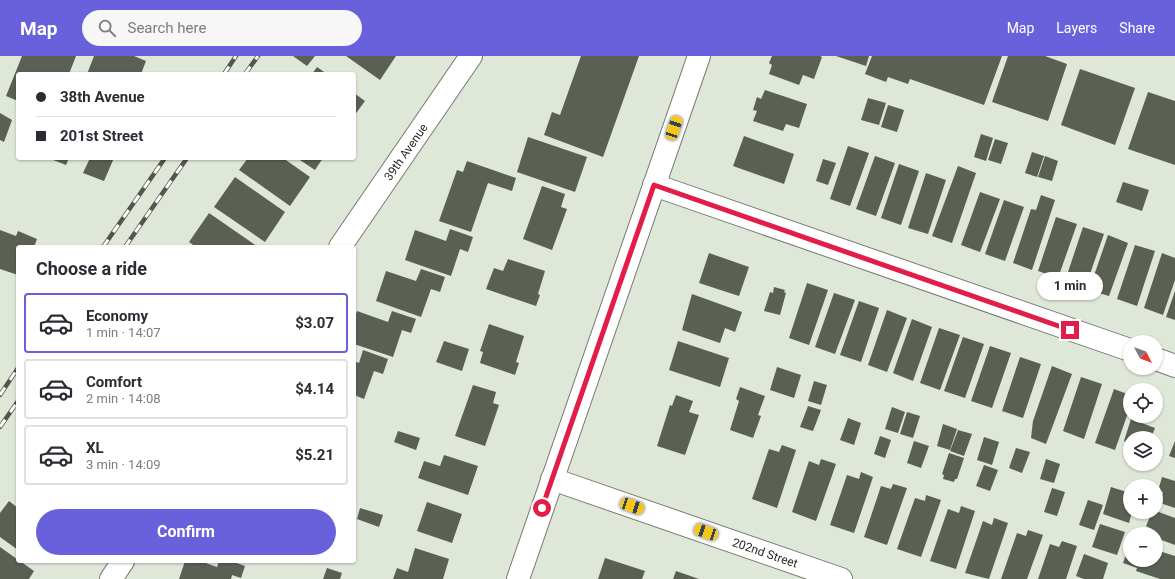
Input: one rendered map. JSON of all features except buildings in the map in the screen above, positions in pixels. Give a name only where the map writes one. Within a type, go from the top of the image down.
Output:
[{"type":"street","name":"39th Avenue","points":[[341,245],[471,56]]},
{"type":"street","points":[[518,579],[699,56]]},
{"type":"street","points":[[654,185],[1123,348]]},
{"type":"street","points":[[1163,362],[1175,366]]},
{"type":"street","name":"202nd Street","points":[[552,479],[841,579]]},
{"type":"street","points":[[111,579],[122,563]]},
{"type":"railway","points":[[225,72],[236,56]]},
{"type":"railway","points":[[246,72],[258,56]]},
{"type":"railway","points":[[104,245],[164,160]]},
{"type":"railway","points":[[126,245],[186,160]]},
{"type":"railway","points":[[0,395],[16,371]]},
{"type":"railway","points":[[0,427],[16,404]]},
{"type":"route","points":[[542,508],[654,185],[1070,330]]}]
